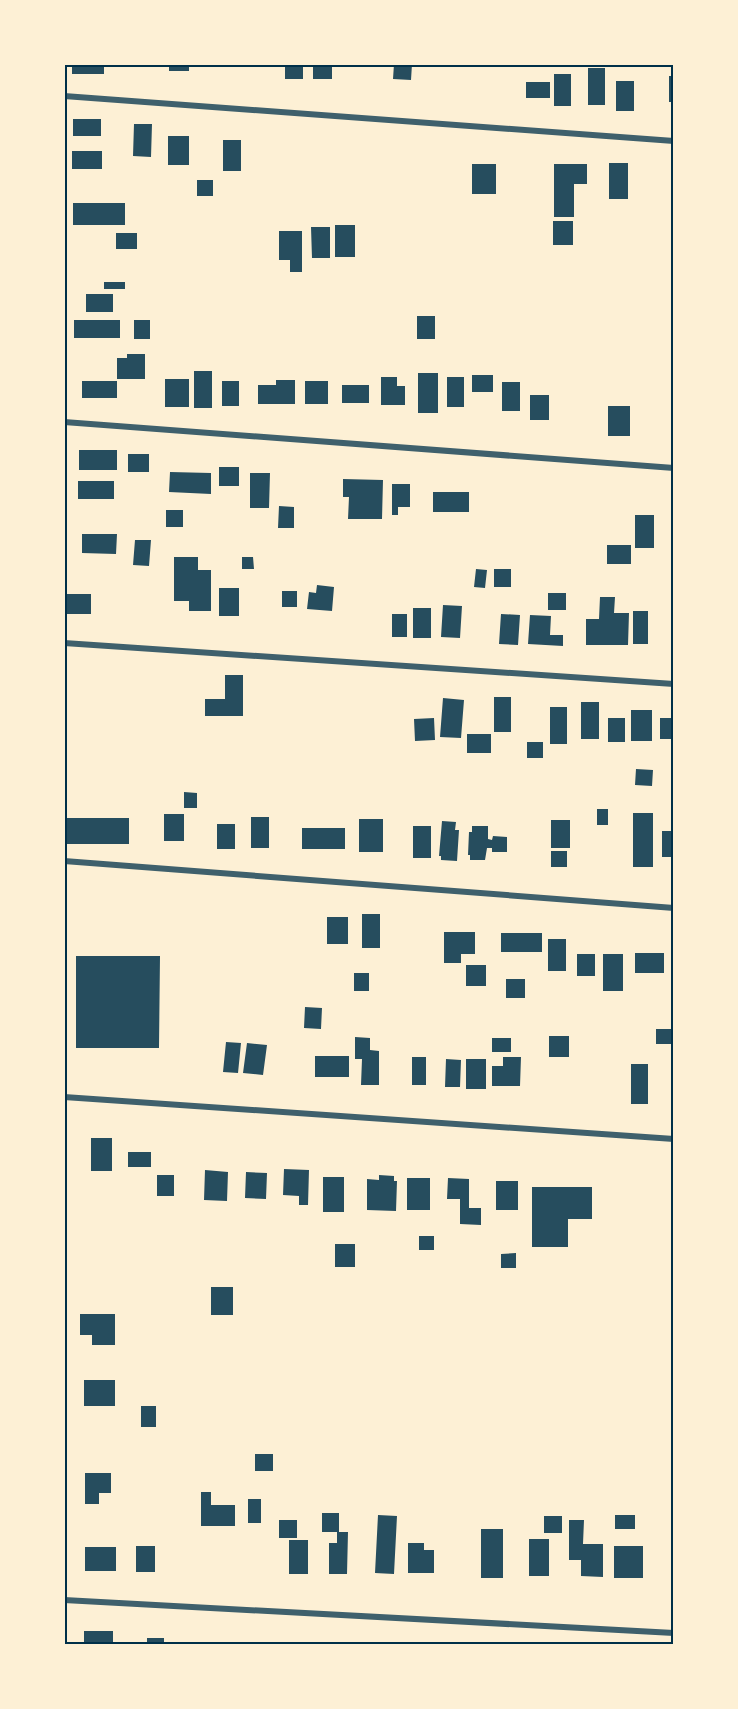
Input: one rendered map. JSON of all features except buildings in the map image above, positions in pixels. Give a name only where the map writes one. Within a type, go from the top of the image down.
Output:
[{"type":"street","points":[[64,96],[674,141]]},
{"type":"street","points":[[64,422],[674,468]]},
{"type":"street","points":[[64,643],[674,684]]},
{"type":"street","points":[[64,861],[674,908]]},
{"type":"street","points":[[64,1097],[674,1139]]},
{"type":"street","points":[[64,1600],[674,1633]]}]
